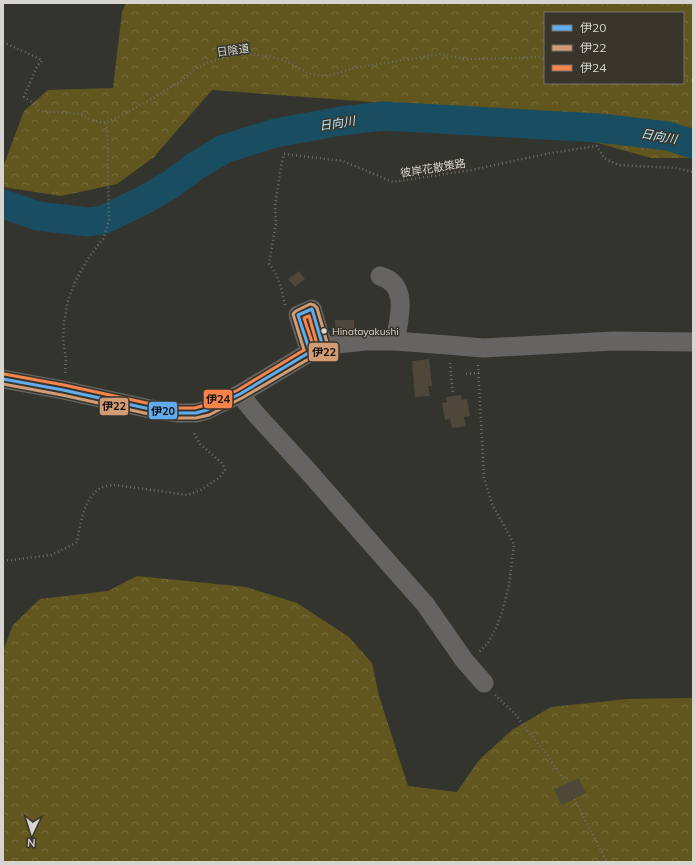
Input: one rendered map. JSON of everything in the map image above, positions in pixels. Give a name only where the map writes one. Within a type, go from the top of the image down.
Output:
[{"type":"street","points":[[380,276],[388,278],[394,284],[401,299],[395,341]]},
{"type":"street","points":[[3,379],[64,390],[150,409],[196,412],[240,394],[316,350],[338,344],[395,341],[448,344],[483,348],[613,341],[693,342]]},
{"type":"street","points":[[240,394],[255,413],[425,604],[464,660],[484,683]]},
{"type":"path","points":[[3,42],[42,60],[37,66],[24,97],[34,103],[39,111],[80,114],[92,120],[106,122],[108,143],[109,221],[103,239],[89,257],[76,280],[68,300],[64,323],[66,360],[64,390]]},
{"type":"path","name":"日陰道","points":[[106,122],[144,104],[181,81],[197,68],[209,62],[234,55],[247,54],[269,56],[288,62],[308,73],[320,76],[332,75],[355,68],[441,54],[472,59],[544,58]]},
{"type":"path","name":"彼岸花散策路","points":[[286,311],[282,290],[275,270],[270,264],[276,223],[275,206],[284,154],[343,161],[393,182],[471,170],[551,152],[597,146],[604,158],[618,165],[676,168],[693,172]]},
{"type":"path","points":[[464,660],[479,652],[488,644],[497,626],[509,585],[514,544],[492,504],[484,478],[478,373],[478,360],[483,348]]},
{"type":"path","points":[[450,361],[453,394]]},
{"type":"path","points":[[466,374],[478,373]]},
{"type":"path","points":[[3,561],[51,554],[78,542],[81,521],[89,500],[94,493],[103,487],[115,485],[188,495],[201,490],[220,477],[225,470],[223,464],[200,444],[191,428],[196,412]]},
{"type":"path","points":[[484,683],[516,715],[547,754],[566,784]]},
{"type":"path","points":[[574,799],[607,862]]},
{"type":"green space","points":[[126,3],[693,3],[693,158],[651,158],[495,114],[359,101],[212,90],[154,157],[117,184],[61,196],[3,187],[3,167],[24,111],[48,90],[113,88],[122,12]]},
{"type":"green space","points":[[137,576],[246,587],[297,603],[349,637],[372,663],[379,696],[408,786],[457,792],[479,760],[512,730],[551,707],[628,699],[693,698],[693,862],[3,862],[3,651],[13,625],[40,599],[108,591]]},
{"type":"building","points":[[299,271],[305,279],[295,287],[288,279]]},
{"type":"building","points":[[335,320],[354,320],[354,334],[336,334]]},
{"type":"building","points":[[429,359],[432,386],[428,386],[430,396],[415,397],[412,361]]},
{"type":"building","points":[[461,395],[462,400],[467,399],[470,416],[464,417],[466,426],[452,428],[450,419],[445,420],[442,403],[447,402],[446,397]]},
{"type":"building","points":[[578,778],[586,793],[562,805],[554,790]]},
{"type":"waterway","name":"日向川","points":[[3,204],[38,216],[88,222],[103,220],[144,200],[170,185],[194,167],[224,149],[275,133],[341,121],[383,116],[599,128],[668,136],[693,144]]},
{"type":"transit line","name":"伊22","points":[[3,384],[149,414],[178,418],[196,418],[209,415],[242,398],[312,357],[326,351],[328,346],[317,308],[310,304],[293,314],[304,350]]},
{"type":"transit line","name":"伊20","points":[[312,309],[323,347],[310,352],[298,315],[312,309]]},
{"type":"transit line","name":"伊24","points":[[309,316],[317,344],[313,345],[304,318],[309,316]]},
{"type":"transit line","name":"伊24","points":[[4,374],[64,385],[151,404],[179,408],[195,408],[238,390],[304,350]]},
{"type":"transit line","name":"伊20","points":[[3,379],[63,390],[150,409],[179,413],[196,413],[207,410],[240,394],[310,352]]},
{"type":"place","name":"Hinatayakushi","points":[[324,331]]}]
